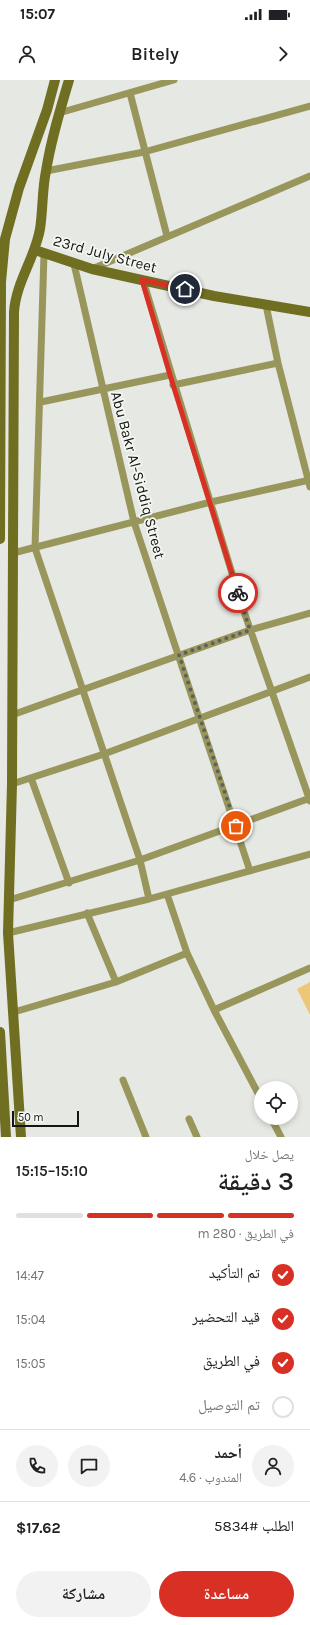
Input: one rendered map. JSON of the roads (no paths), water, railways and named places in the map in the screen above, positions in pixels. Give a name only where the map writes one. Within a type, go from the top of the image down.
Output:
[{"type":"street","points":[[0,539],[0,281],[3,241],[55,80]]},
{"type":"street","points":[[69,80],[59,113],[48,160],[40,228],[41,402],[35,548],[84,689],[104,754],[140,860],[149,899]]},
{"type":"street","points":[[59,113],[174,80]]},
{"type":"street","points":[[130,93],[144,152],[167,236]]},
{"type":"street","points":[[46,171],[144,152],[310,106]]},
{"type":"street","points":[[30,156],[48,160]]},
{"type":"street","points":[[92,269],[310,176]]},
{"type":"street","points":[[21,1137],[14,1012],[4,933],[9,900],[12,784],[15,297],[40,252]]},
{"type":"street","name":"23rd July Street","points":[[40,252],[92,269],[266,305],[310,312]]},
{"type":"street","name":"Abu Bakr Al-Siddiq Street","points":[[74,264],[134,522],[250,871]]},
{"type":"street","points":[[9,900],[69,883],[140,860],[310,800],[250,630],[173,385],[142,280]]},
{"type":"street","points":[[13,553],[211,502],[309,483],[278,363],[266,305]]},
{"type":"street","points":[[173,385],[278,363]]},
{"type":"street","points":[[41,402],[170,375]]},
{"type":"street","points":[[12,715],[250,630],[310,613]]},
{"type":"street","points":[[12,784],[104,754],[310,677]]},
{"type":"street","points":[[31,778],[69,883]]},
{"type":"street","points":[[4,933],[149,899],[310,854]]},
{"type":"street","points":[[167,894],[187,953],[214,1010],[254,1086]]},
{"type":"street","points":[[87,913],[116,982]]},
{"type":"street","points":[[14,1012],[116,982],[187,953]]},
{"type":"street","points":[[214,1010],[310,968]]},
{"type":"street","points":[[0,1032],[6,1137]]},
{"type":"street","points":[[123,1080],[146,1137]]},
{"type":"street","points":[[189,1119],[197,1137]]},
{"type":"street","points":[[275,1125],[281,1137]]}]
